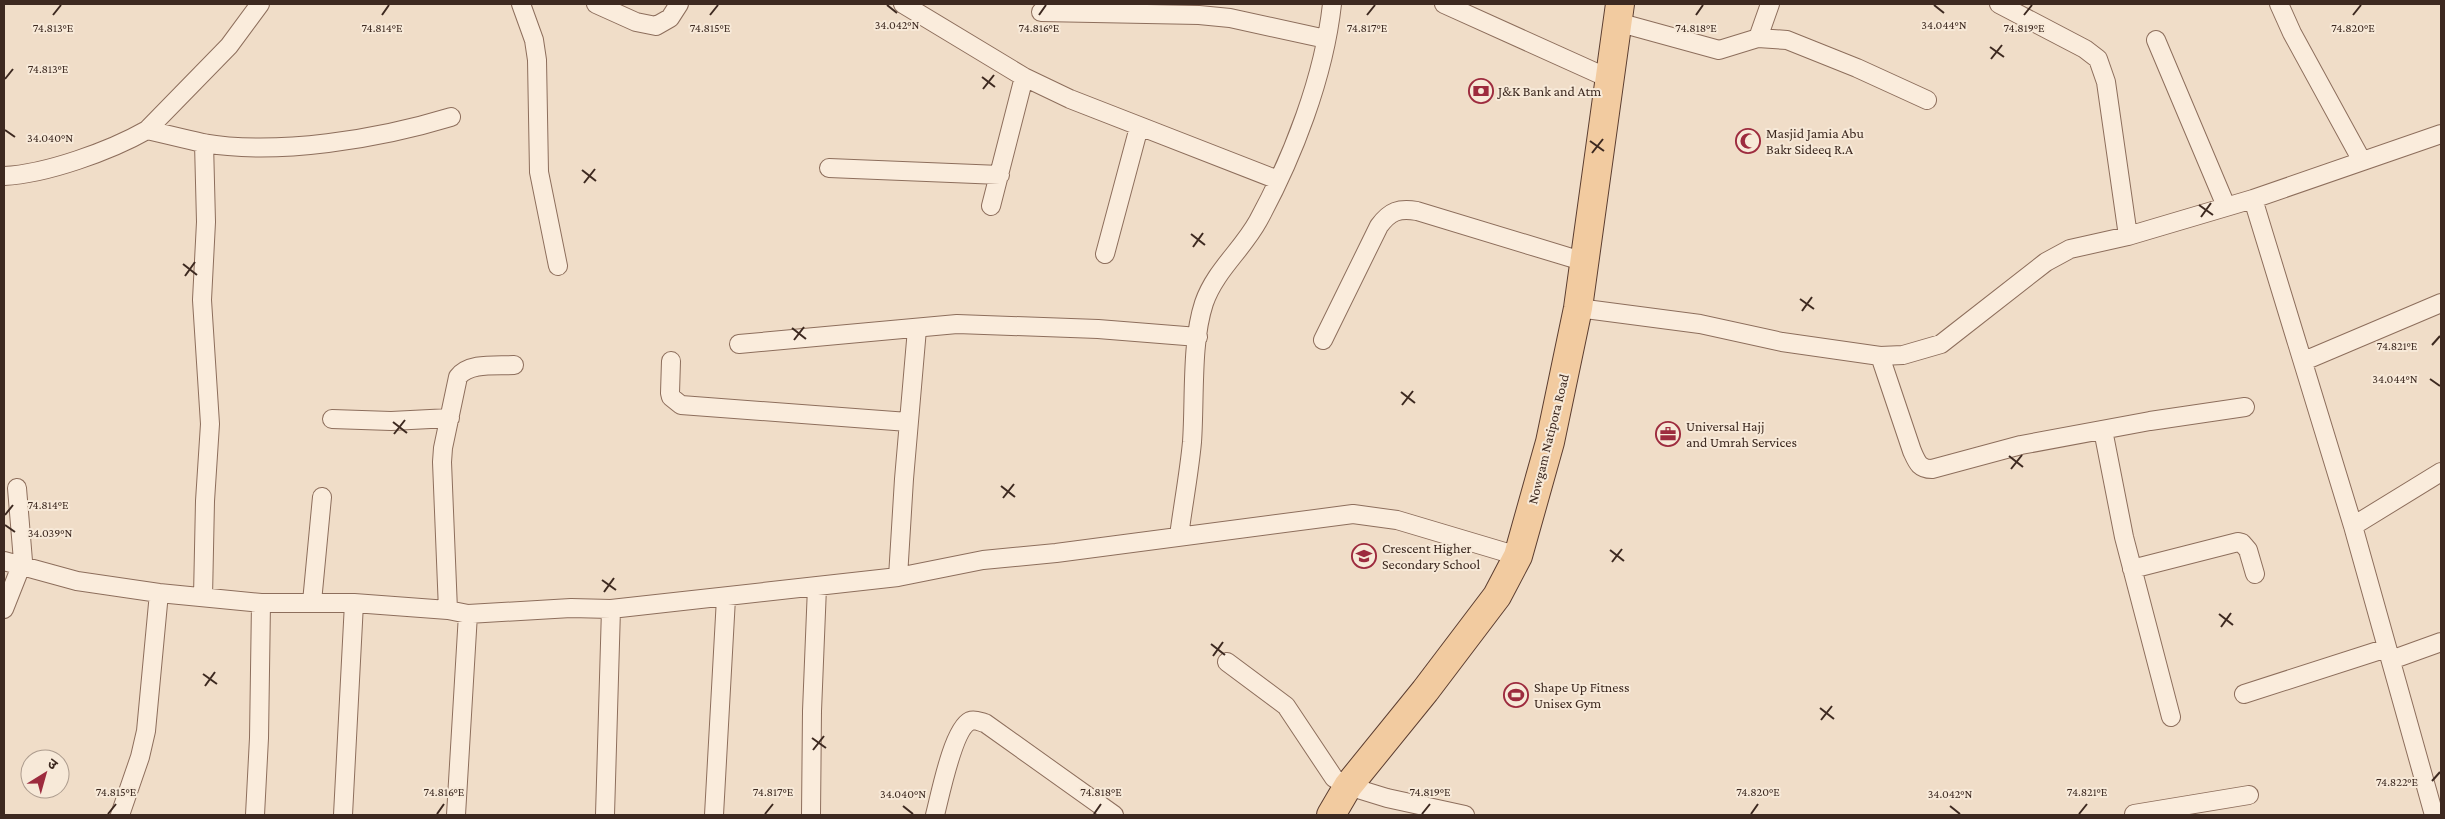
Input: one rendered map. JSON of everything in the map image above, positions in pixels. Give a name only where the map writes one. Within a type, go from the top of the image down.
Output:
[{"type":"main road","name":"Nowgam Natipora Road","points":[[1331,815],[1348,786],[1426,691],[1497,596],[1518,556],[1550,442],[1578,308],[1618,13]]},
{"type":"street","points":[[4,176],[27,174],[66,162],[131,139],[147,130],[229,46],[260,4]]},
{"type":"street","points":[[521,4],[536,50],[539,172],[558,266]]},
{"type":"street","points":[[596,4],[636,22],[656,26],[670,18],[679,4]]},
{"type":"street","points":[[903,4],[1024,77],[1139,127],[1278,180]]},
{"type":"street","points":[[1179,536],[1192,443],[1198,336],[1204,305],[1211,286],[1257,223],[1278,180],[1319,76],[1332,4]]},
{"type":"street","points":[[1444,4],[1608,78]]},
{"type":"street","points":[[1758,38],[1770,4]]},
{"type":"street","points":[[1999,4],[2085,49],[2098,58],[2106,82],[2128,236]]},
{"type":"street","points":[[2279,4],[2292,33],[2362,162]]},
{"type":"street","points":[[1041,12],[1222,18],[1326,39]]},
{"type":"street","points":[[1618,13],[1719,50],[1758,38],[1787,40],[1857,68],[1927,100]]},
{"type":"street","points":[[2156,40],[2226,206]]},
{"type":"street","points":[[991,206],[1024,77]]},
{"type":"street","points":[[147,130],[204,143],[250,147],[298,145],[409,130],[450,117]]},
{"type":"street","points":[[1105,254],[1139,127]]},
{"type":"street","points":[[1578,308],[1700,324],[1782,342],[1880,356],[1903,355],[1941,344],[2046,262],[2070,249],[2128,236],[2253,199],[2441,134]]},
{"type":"street","points":[[203,597],[205,501],[210,424],[202,300],[206,222],[204,143]]},
{"type":"street","points":[[829,168],[1000,175]]},
{"type":"street","points":[[2253,199],[2353,526],[2434,815]]},
{"type":"street","points":[[1323,340],[1379,226],[1386,216],[1395,210],[1417,211],[1585,262]]},
{"type":"street","points":[[2304,361],[2441,302]]},
{"type":"street","points":[[739,344],[957,324],[1098,329],[1198,336]]},
{"type":"street","points":[[898,577],[908,422],[917,328]]},
{"type":"street","points":[[1880,356],[1912,451],[1919,466],[1924,469],[1932,469],[2021,445],[2245,407]]},
{"type":"street","points":[[671,361],[671,397],[680,405],[908,422]]},
{"type":"street","points":[[448,610],[442,462],[458,377],[473,368],[514,365]]},
{"type":"street","points":[[332,418],[391,421],[450,418]]},
{"type":"street","points":[[2103,430],[2132,569],[2171,717]]},
{"type":"street","points":[[2353,526],[2441,472]]},
{"type":"street","points":[[4,609],[21,568],[23,549],[17,488]]},
{"type":"street","points":[[312,602],[322,496]]},
{"type":"street","points":[[4,561],[21,568],[77,581],[160,593],[260,603],[354,603],[448,610],[468,614],[571,608],[611,609],[726,598],[898,577],[983,560],[1056,553],[1353,514],[1397,520],[1518,556]]},
{"type":"street","points":[[2132,569],[2238,542],[2242,543],[2248,550],[2256,574]]},
{"type":"street","points":[[811,815],[812,711],[817,587]]},
{"type":"street","points":[[120,815],[140,757],[146,731],[160,593]]},
{"type":"street","points":[[714,815],[726,598]]},
{"type":"street","points":[[255,815],[259,738],[260,603]]},
{"type":"street","points":[[343,815],[354,603]]},
{"type":"street","points":[[605,815],[611,609]]},
{"type":"street","points":[[456,815],[468,614]]},
{"type":"street","points":[[2244,694],[2389,654],[2441,642]]},
{"type":"street","points":[[1227,662],[1286,706],[1295,716],[1327,770],[1334,778],[1348,786],[1387,798],[1465,815]]},
{"type":"street","points":[[935,815],[957,739],[970,721],[976,720],[985,723],[1114,815]]},
{"type":"street","points":[[2134,814],[2198,810],[2249,795]]},
{"type":"place","name":"J&K Bank and Atm","points":[[1481,91]]},
{"type":"place","name":"Masjid Jamia Abu Bakr Sideeq R.A","points":[[1748,141]]},
{"type":"place","name":"Universal Hajj and Umrah Services","points":[[1668,434]]},
{"type":"place","name":"Crescent Higher Secondary School","points":[[1364,556]]},
{"type":"place","name":"Shape Up Fitness Unisex Gym","points":[[1516,695]]}]
